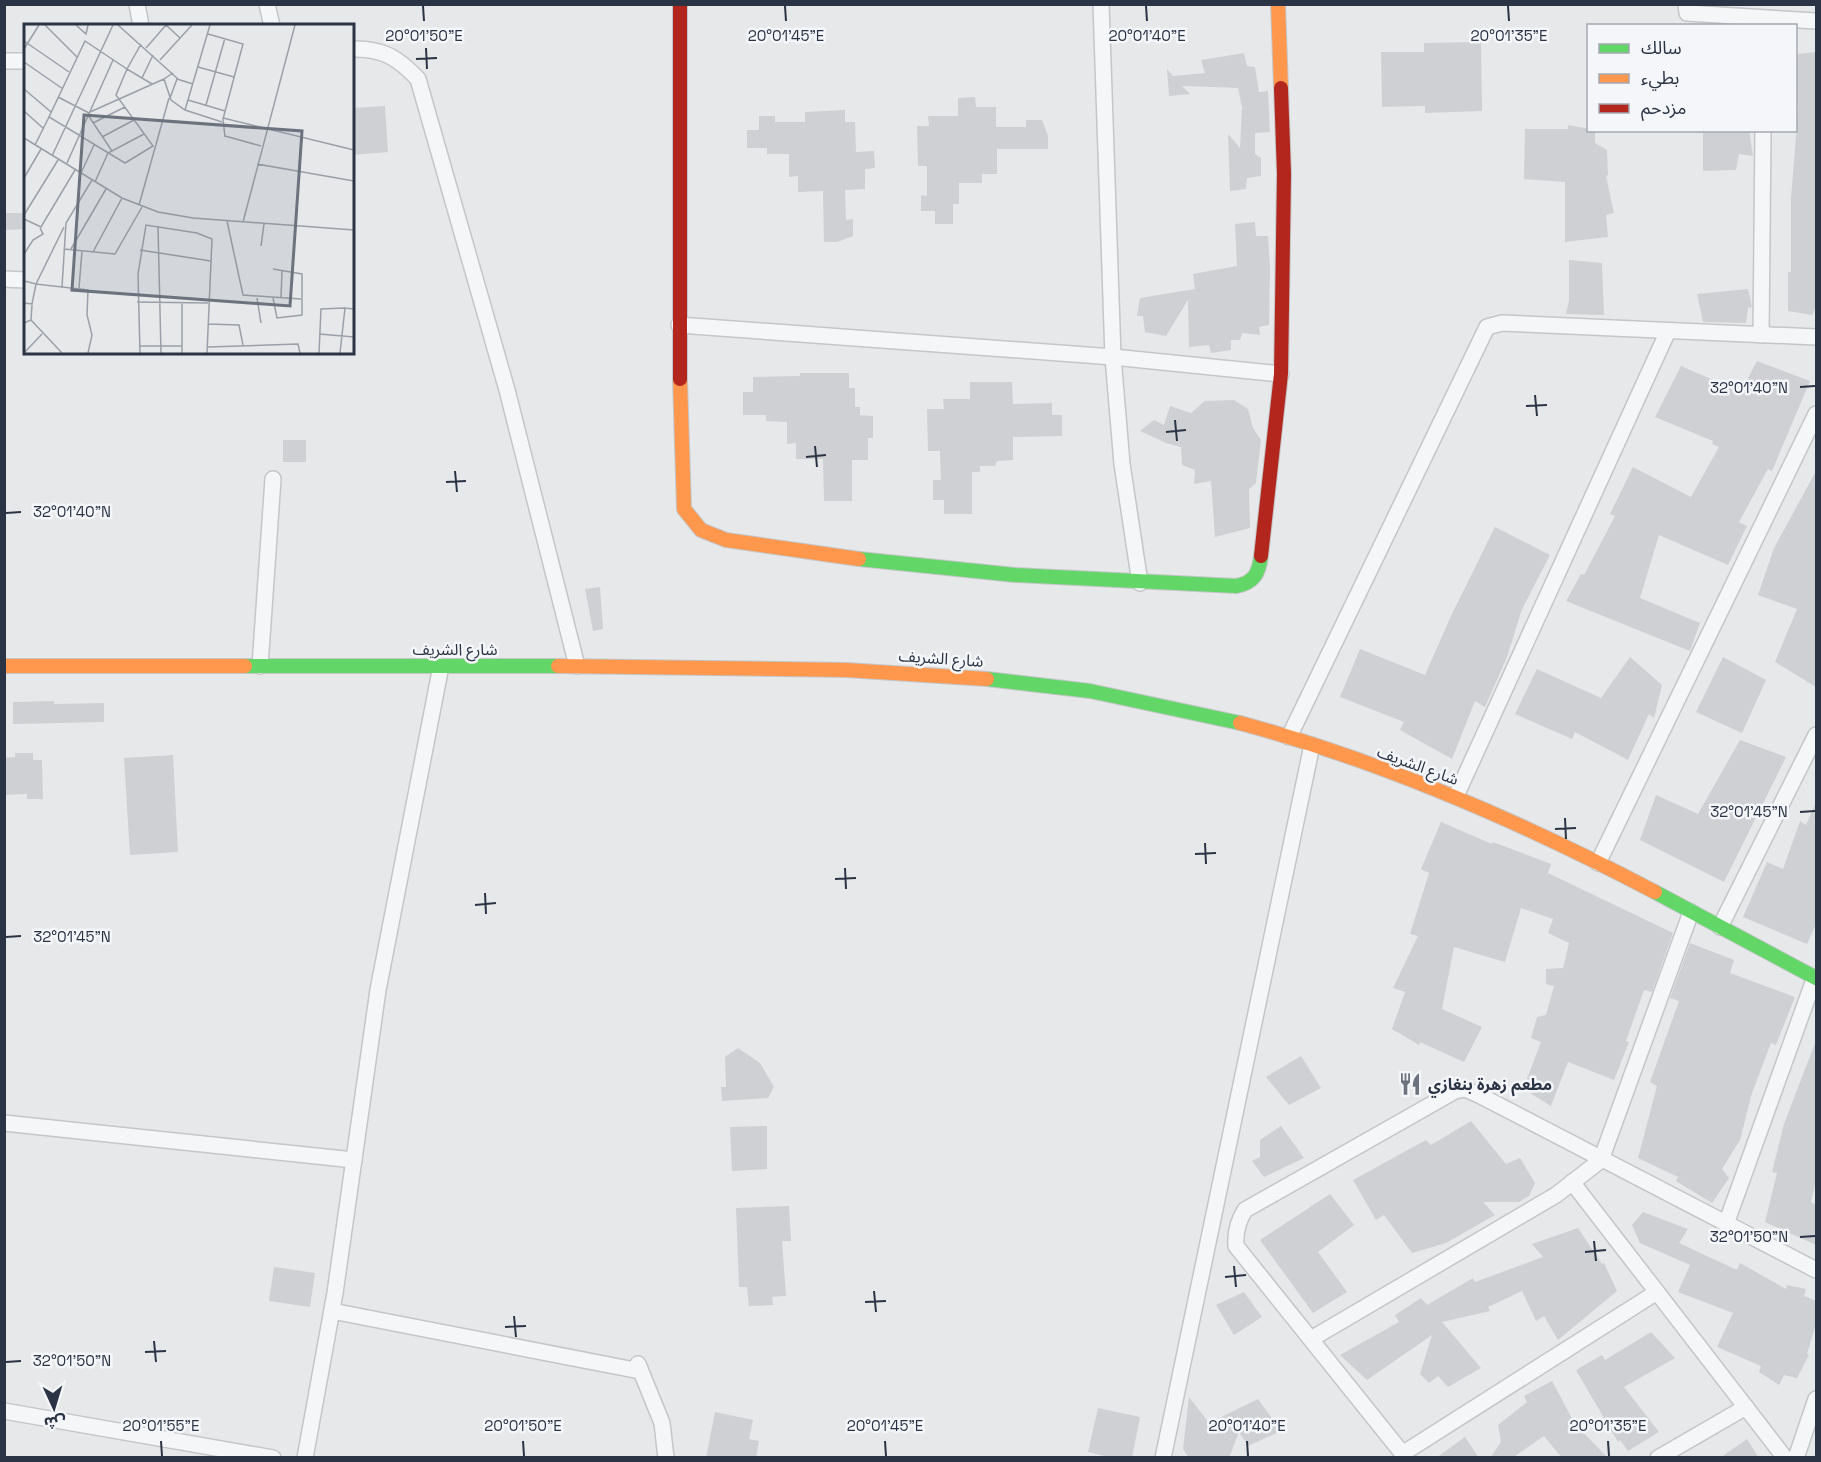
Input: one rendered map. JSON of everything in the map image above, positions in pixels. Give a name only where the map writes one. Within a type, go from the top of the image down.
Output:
[{"type":"main road","points":[[680,4],[679,325],[684,509],[693,524],[710,536],[819,553],[980,570],[1140,583],[1236,586],[1245,586],[1256,579],[1260,568],[1281,374],[1284,174],[1278,4]]},
{"type":"main road","name":"شارع الشريف","points":[[4,666],[577,666],[856,670],[964,675],[1072,688],[1153,702],[1289,737],[1456,796],[1598,863],[1816,978]]},
{"type":"street","points":[[137,4],[141,24]]},
{"type":"street","points":[[267,4],[272,24]]},
{"type":"street","points":[[1101,4],[1113,357],[1122,464],[1140,583]]},
{"type":"street","points":[[1686,4],[1687,13],[1764,21],[1816,21]]},
{"type":"street","points":[[354,49],[367,48],[397,58],[418,79],[507,390],[577,666]]},
{"type":"street","points":[[4,61],[24,61]]},
{"type":"street","points":[[1761,335],[1763,132]]},
{"type":"street","points":[[4,279],[24,280]]},
{"type":"street","points":[[1289,737],[1487,327],[1502,322],[1816,337]]},
{"type":"street","points":[[679,325],[1113,357],[1281,374]]},
{"type":"street","points":[[1456,796],[1668,330]]},
{"type":"street","points":[[1598,863],[1816,414]]},
{"type":"street","points":[[260,666],[273,478]]},
{"type":"street","points":[[305,1458],[332,1311],[378,990],[441,666]]},
{"type":"street","points":[[1720,927],[1816,735]]},
{"type":"street","points":[[1163,1458],[1312,745]]},
{"type":"street","points":[[1311,1339],[1556,1195],[1601,1160],[1691,912]]},
{"type":"street","points":[[1726,1224],[1816,978]]},
{"type":"street","points":[[1657,1292],[1404,1456],[1236,1246],[1237,1226],[1245,1210],[1462,1089],[1481,1096],[1816,1270]]},
{"type":"street","points":[[4,1123],[354,1160]]},
{"type":"street","points":[[1572,1182],[1785,1458]]},
{"type":"street","points":[[332,1311],[639,1368],[662,1423],[666,1458]]},
{"type":"street","points":[[1796,1458],[1816,1400]]},
{"type":"street","points":[[1658,1458],[1746,1407]]},
{"type":"street","points":[[4,1411],[273,1458]]},
{"type":"building","points":[[1481,42],[1482,111],[1425,113],[1425,106],[1382,107],[1381,52],[1424,52],[1424,43]]},
{"type":"building","points":[[1816,52],[1816,306],[1812,315],[1788,311],[1788,272],[1791,272],[1791,198],[1798,111],[1798,54]]},
{"type":"building","points":[[1244,53],[1247,66],[1255,67],[1259,92],[1268,91],[1270,132],[1255,133],[1255,154],[1261,158],[1261,176],[1247,178],[1246,189],[1230,191],[1228,134],[1240,148],[1242,107],[1238,88],[1182,86],[1190,94],[1169,96],[1167,69],[1173,76],[1205,73],[1201,60]]},
{"type":"building","points":[[975,97],[976,107],[996,107],[996,127],[1026,127],[1026,120],[1042,120],[1048,136],[1048,149],[997,149],[997,174],[982,174],[982,183],[959,183],[959,204],[953,204],[953,224],[935,224],[935,211],[921,211],[921,195],[927,196],[927,166],[918,166],[917,126],[929,126],[928,116],[958,116],[958,98]]},
{"type":"building","points":[[385,106],[388,152],[354,155],[354,108]]},
{"type":"building","points":[[845,110],[845,122],[855,122],[856,152],[874,151],[875,168],[865,169],[865,189],[845,190],[846,220],[853,219],[853,236],[837,242],[824,242],[823,191],[798,192],[798,176],[789,177],[789,154],[767,154],[767,148],[747,148],[747,130],[759,130],[759,116],[775,116],[775,122],[805,122],[805,112]]},
{"type":"building","points":[[1568,125],[1587,129],[1587,132],[1595,132],[1595,143],[1607,150],[1608,175],[1606,176],[1614,213],[1606,215],[1608,237],[1565,242],[1565,182],[1524,179],[1525,129],[1568,129]]},
{"type":"building","points":[[1703,132],[1749,132],[1753,156],[1739,154],[1736,170],[1703,171]]},
{"type":"building","points":[[4,213],[24,213],[24,229],[4,230]]},
{"type":"building","points":[[1255,222],[1256,236],[1268,236],[1270,268],[1269,325],[1259,327],[1260,335],[1242,333],[1240,340],[1231,340],[1231,350],[1211,353],[1209,345],[1189,347],[1188,300],[1166,336],[1145,332],[1143,316],[1137,316],[1140,298],[1195,289],[1193,274],[1237,266],[1235,224]]},
{"type":"building","points":[[1569,260],[1602,263],[1604,315],[1566,314],[1569,300]]},
{"type":"building","points":[[1748,289],[1752,307],[1748,308],[1746,323],[1703,322],[1697,294]]},
{"type":"building","points":[[1757,361],[1810,381],[1772,471],[1768,469],[1739,522],[1747,526],[1728,565],[1659,535],[1640,598],[1700,623],[1690,651],[1566,601],[1581,574],[1584,575],[1615,516],[1610,514],[1633,467],[1691,497],[1719,447],[1712,444],[1713,441],[1655,417],[1681,366],[1741,392]]},
{"type":"building","points":[[800,373],[849,373],[849,388],[855,388],[855,407],[860,407],[860,415],[873,416],[873,438],[868,438],[868,460],[852,460],[852,501],[824,501],[823,459],[796,459],[796,443],[787,444],[787,422],[766,421],[766,415],[743,415],[743,392],[753,392],[753,377],[800,376]]},
{"type":"building","points":[[970,382],[1012,382],[1013,404],[1052,403],[1052,415],[1062,415],[1062,436],[1013,437],[1013,460],[997,461],[995,466],[980,466],[980,472],[972,472],[972,514],[944,514],[944,500],[933,500],[933,480],[941,480],[940,451],[928,451],[927,409],[944,409],[943,399],[970,399]]},
{"type":"building","points":[[1234,400],[1248,409],[1253,428],[1261,440],[1256,483],[1249,489],[1250,528],[1215,537],[1211,481],[1194,484],[1195,470],[1182,465],[1181,447],[1140,431],[1154,420],[1164,425],[1170,406],[1191,413],[1205,401]]},
{"type":"building","points":[[283,440],[306,440],[306,462],[283,462]]},
{"type":"building","points":[[1816,471],[1816,687],[1775,662],[1797,609],[1758,595],[1774,548]]},
{"type":"building","points":[[1495,527],[1550,555],[1522,609],[1507,657],[1485,707],[1475,701],[1452,759],[1400,730],[1404,722],[1340,697],[1360,649],[1425,675]]},
{"type":"building","points":[[600,587],[603,629],[593,631],[585,589]]},
{"type":"building","points":[[1630,657],[1662,685],[1654,718],[1649,714],[1628,760],[1575,732],[1572,739],[1515,714],[1537,669],[1601,698]]},
{"type":"building","points":[[1723,657],[1766,680],[1742,733],[1696,712]]},
{"type":"building","points":[[54,701],[54,704],[104,703],[104,722],[13,724],[13,702]]},
{"type":"building","points":[[1740,740],[1786,757],[1724,882],[1640,840],[1656,795],[1698,814]]},
{"type":"building","points":[[15,753],[33,753],[33,760],[42,760],[43,799],[27,799],[27,794],[4,795],[4,758],[15,757]]},
{"type":"building","points":[[173,755],[178,852],[130,855],[124,758]]},
{"type":"building","points":[[1816,802],[1816,924],[1807,944],[1743,917],[1767,862],[1783,869],[1800,821],[1806,825]]},
{"type":"building","points":[[1441,822],[1492,844],[1493,842],[1551,864],[1548,873],[1673,933],[1652,992],[1644,990],[1626,1041],[1629,1042],[1614,1080],[1568,1062],[1551,1106],[1523,1089],[1541,1042],[1531,1038],[1537,1017],[1546,1015],[1554,986],[1546,984],[1546,969],[1563,968],[1569,943],[1548,933],[1553,919],[1521,908],[1505,962],[1454,947],[1442,1009],[1482,1027],[1464,1062],[1420,1042],[1419,1045],[1392,1029],[1405,992],[1393,988],[1418,936],[1410,934],[1429,873],[1421,869]]},
{"type":"building","points":[[1690,943],[1734,960],[1730,973],[1795,997],[1776,1045],[1771,1043],[1752,1093],[1740,1140],[1722,1169],[1729,1178],[1712,1203],[1676,1181],[1678,1177],[1638,1158],[1657,1086],[1650,1082],[1679,1001],[1670,998]]},
{"type":"building","points":[[1815,1043],[1816,1181],[1811,1202],[1816,1205],[1816,1245],[1765,1222],[1777,1173],[1772,1172],[1784,1124]]},
{"type":"building","points":[[738,1048],[760,1063],[774,1087],[768,1098],[722,1101],[721,1087],[726,1087],[725,1057]]},
{"type":"building","points":[[1301,1056],[1321,1088],[1289,1105],[1266,1077]]},
{"type":"building","points":[[1471,1121],[1506,1164],[1520,1158],[1535,1183],[1529,1196],[1519,1202],[1483,1202],[1495,1215],[1446,1243],[1412,1253],[1384,1215],[1376,1220],[1353,1180],[1426,1140],[1431,1145]]},
{"type":"building","points":[[767,1126],[767,1169],[732,1171],[730,1127]]},
{"type":"building","points":[[1281,1126],[1304,1158],[1264,1177],[1252,1161],[1260,1157],[1260,1140]]},
{"type":"building","points":[[1330,1194],[1354,1225],[1318,1252],[1347,1292],[1313,1313],[1260,1240]]},
{"type":"building","points":[[789,1206],[791,1241],[782,1241],[786,1296],[772,1297],[773,1305],[749,1306],[747,1287],[739,1287],[736,1208]]},
{"type":"building","points":[[1643,1212],[1688,1229],[1679,1243],[1737,1270],[1740,1263],[1786,1289],[1787,1285],[1806,1289],[1804,1296],[1816,1301],[1816,1324],[1807,1354],[1809,1355],[1797,1378],[1784,1375],[1779,1385],[1759,1372],[1761,1366],[1717,1347],[1733,1313],[1678,1292],[1690,1265],[1640,1243],[1632,1225]]},
{"type":"building","points":[[1578,1228],[1602,1264],[1604,1263],[1617,1291],[1558,1340],[1544,1316],[1536,1321],[1522,1291],[1488,1307],[1490,1311],[1442,1322],[1481,1368],[1448,1387],[1438,1376],[1429,1383],[1420,1374],[1432,1335],[1367,1380],[1340,1355],[1399,1322],[1395,1315],[1421,1298],[1427,1305],[1473,1278],[1475,1282],[1543,1257],[1532,1244]]},
{"type":"building","points":[[274,1267],[315,1273],[310,1307],[269,1301]]},
{"type":"building","points":[[1244,1292],[1262,1317],[1234,1335],[1216,1305]]},
{"type":"building","points":[[1651,1332],[1675,1358],[1624,1387],[1659,1432],[1628,1451],[1620,1440],[1618,1442],[1576,1370],[1602,1355],[1605,1360]]},
{"type":"building","points":[[1552,1381],[1575,1424],[1608,1458],[1562,1458],[1544,1436],[1512,1458],[1490,1458],[1501,1442],[1498,1425],[1527,1402],[1524,1396]]},
{"type":"building","points":[[1189,1397],[1209,1423],[1258,1399],[1281,1431],[1248,1446],[1239,1432],[1229,1458],[1189,1458],[1183,1449]]},
{"type":"building","points":[[1098,1408],[1140,1417],[1132,1458],[1113,1458],[1088,1452]]},
{"type":"building","points":[[715,1412],[753,1420],[749,1439],[759,1441],[756,1458],[706,1458]]},
{"type":"building","points":[[1465,1437],[1479,1458],[1436,1458]]},
{"type":"building","points":[[1747,1439],[1759,1458],[1720,1458]]},
{"type":"traffic: fast","points":[[859,559],[1015,575],[1236,586],[1251,580],[1259,567],[1261,556]]},
{"type":"traffic: fast","points":[[245,666],[558,666]]},
{"type":"traffic: fast","points":[[987,679],[1090,691],[1240,723]]},
{"type":"traffic: fast","points":[[1655,892],[1816,978]]},
{"type":"traffic: slow","points":[[1278,4],[1281,88]]},
{"type":"traffic: slow","points":[[680,379],[684,509],[701,530],[726,540],[859,559]]},
{"type":"traffic: slow","points":[[4,666],[245,666]]},
{"type":"traffic: slow","points":[[558,666],[846,670],[987,679]]},
{"type":"traffic: slow","points":[[1240,723],[1347,756],[1452,796],[1605,866],[1655,892]]},
{"type":"traffic: jam","points":[[680,4],[680,379]]},
{"type":"traffic: jam","points":[[1261,556],[1281,374],[1284,174],[1281,88]]},
{"type":"place","name":"مطعم زهرة بنغازي","points":[[1410,1084]]}]
